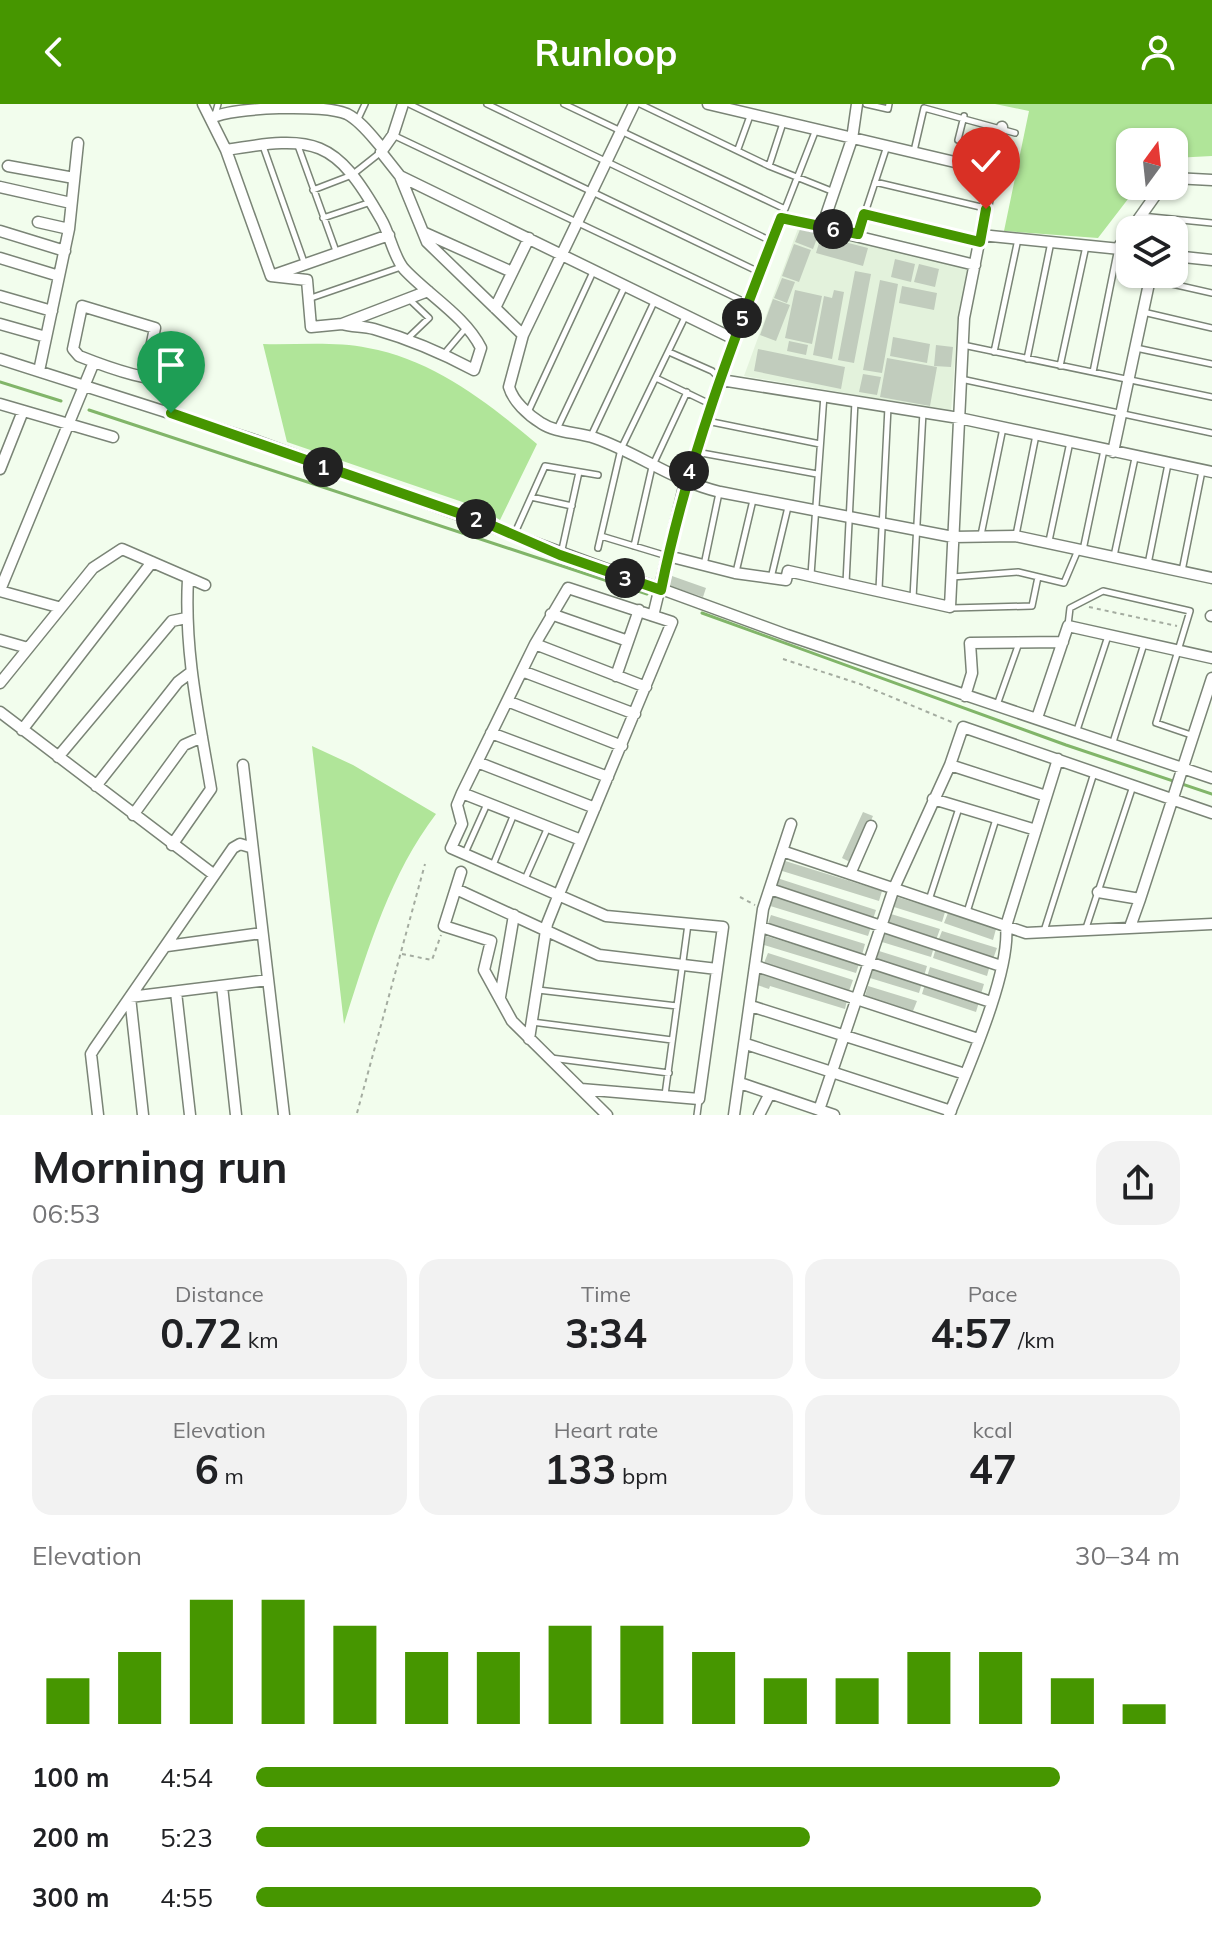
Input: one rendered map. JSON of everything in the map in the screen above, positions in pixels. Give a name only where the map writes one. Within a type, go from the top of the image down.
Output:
[{"type":"street","points":[[203,104],[213,117],[271,276]]},
{"type":"street","points":[[382,150],[393,135],[406,104]]},
{"type":"street","points":[[637,104],[523,335],[509,387],[527,413],[543,425],[591,437],[621,449],[685,483],[720,492],[953,537],[1015,536],[1212,578]]},
{"type":"street","points":[[708,104],[886,149],[993,171]]},
{"type":"street","points":[[822,227],[852,139],[857,104]]},
{"type":"street","points":[[213,117],[256,107],[331,107],[347,113],[382,150],[400,176],[429,245],[523,335]]},
{"type":"street","points":[[668,556],[735,573],[786,580],[788,571],[811,575],[950,607],[962,345],[1002,127]]},
{"type":"street","points":[[39,371],[69,229],[78,143]]},
{"type":"street","points":[[226,150],[297,143],[318,145],[331,151],[371,202],[402,267],[466,328],[481,348],[474,370],[444,354],[370,328],[342,324],[311,327],[307,280],[271,276]]},
{"type":"street","points":[[8,166],[74,178]]},
{"type":"street","points":[[400,176],[734,339]]},
{"type":"street","points":[[1188,179],[1212,180]]},
{"type":"street","points":[[0,187],[71,203]]},
{"type":"street","points":[[1139,216],[1151,200]]},
{"type":"street","points":[[653,616],[685,483],[734,339],[783,213],[822,227],[975,265]]},
{"type":"street","points":[[38,222],[69,229]]},
{"type":"street","points":[[0,231],[65,251]]},
{"type":"street","points":[[425,233],[512,272]]},
{"type":"street","points":[[271,276],[389,235]]},
{"type":"street","points":[[495,308],[529,238]]},
{"type":"street","points":[[980,238],[1116,248]]},
{"type":"street","points":[[1188,257],[1212,260]]},
{"type":"street","points":[[0,258],[59,276]]},
{"type":"street","points":[[1109,451],[1121,414],[1148,288]]},
{"type":"street","points":[[342,324],[428,291]]},
{"type":"street","points":[[0,296],[52,311]]},
{"type":"street","points":[[145,377],[155,328],[82,306],[74,354],[145,377],[186,379],[194,357]]},
{"type":"street","points":[[0,324],[46,337]]},
{"type":"street","points":[[0,359],[257,441],[560,555],[965,696],[1113,742],[1182,772],[1212,778]]},
{"type":"street","points":[[58,607],[0,591],[94,362]]},
{"type":"street","points":[[721,380],[923,411],[1207,471]]},
{"type":"street","points":[[0,404],[113,437]]},
{"type":"street","points":[[0,469],[23,411]]},
{"type":"street","points":[[0,683],[58,607],[93,568],[122,549],[205,585]]},
{"type":"street","points":[[22,730],[152,562]]},
{"type":"street","points":[[172,845],[211,789],[190,673],[186,618],[188,579]]},
{"type":"street","points":[[529,1039],[546,931],[559,894],[581,840],[672,622],[568,588],[535,644],[462,793],[457,805],[462,824],[451,848],[525,879],[559,894],[606,916],[723,927],[699,1099],[581,1089]]},
{"type":"street","points":[[616,676],[639,610]]},
{"type":"street","points":[[551,614],[628,641]]},
{"type":"street","points":[[58,757],[172,621],[186,618]]},
{"type":"street","points":[[1037,718],[1068,626],[1212,658]]},
{"type":"street","points":[[0,640],[28,648]]},
{"type":"street","points":[[965,696],[972,673],[970,643],[1063,642]]},
{"type":"street","points":[[535,644],[646,687]]},
{"type":"street","points":[[522,671],[635,714]]},
{"type":"street","points":[[96,786],[178,682],[190,673]]},
{"type":"street","points":[[1130,927],[1212,678]]},
{"type":"street","points":[[507,701],[622,746]]},
{"type":"street","points":[[0,712],[213,874]]},
{"type":"street","points":[[819,1110],[894,888],[950,765],[963,727],[1133,786],[1174,797],[1212,813]]},
{"type":"street","points":[[491,733],[608,777]]},
{"type":"street","points":[[133,815],[184,745],[202,737]]},
{"type":"street","points":[[746,1044],[950,1113],[991,1002],[1006,947],[1006,926],[1058,759]]},
{"type":"street","points":[[477,762],[595,808]]},
{"type":"street","points":[[243,765],[250,847],[284,1115]]},
{"type":"street","points":[[950,765],[1046,796]]},
{"type":"street","points":[[462,793],[581,840]]},
{"type":"street","points":[[933,799],[1036,830]]},
{"type":"street","points":[[734,1115],[763,909],[791,824]]},
{"type":"street","points":[[850,874],[871,826]]},
{"type":"street","points":[[98,1115],[91,1054],[213,874],[236,846],[250,847]]},
{"type":"street","points":[[782,851],[1026,933],[1212,924]]},
{"type":"street","points":[[461,872],[444,926],[491,941],[484,970],[512,1021],[607,1115]]},
{"type":"street","points":[[456,889],[599,955],[717,969]]},
{"type":"street","points":[[770,889],[1001,966]]},
{"type":"street","points":[[1098,892],[1140,899]]},
{"type":"street","points":[[500,997],[514,915]]},
{"type":"street","points":[[761,927],[991,1002]]},
{"type":"street","points":[[167,946],[262,933]]},
{"type":"street","points":[[756,966],[978,1039]]},
{"type":"street","points":[[130,997],[268,980]]},
{"type":"street","points":[[222,986],[236,1115]]},
{"type":"street","points":[[176,992],[190,1115]]},
{"type":"street","points":[[130,997],[143,1115]]},
{"type":"street","points":[[751,1006],[965,1074]]},
{"type":"street","points":[[740,1083],[805,1110],[834,1115]]},
{"type":"street","points":[[759,1115],[770,1093]]},
{"type":"lane","points":[[213,117],[218,104]]},
{"type":"lane","points":[[357,122],[365,104]]},
{"type":"lane","points":[[406,104],[760,273]]},
{"type":"lane","points":[[487,104],[772,241]]},
{"type":"lane","points":[[564,104],[783,213],[815,132]]},
{"type":"lane","points":[[637,104],[769,166],[834,192]]},
{"type":"lane","points":[[866,104],[888,109],[889,104]]},
{"type":"lane","points":[[913,154],[924,108],[964,116],[1015,133]]},
{"type":"lane","points":[[738,149],[750,116]]},
{"type":"lane","points":[[958,140],[964,116]]},
{"type":"lane","points":[[769,166],[783,123]]},
{"type":"lane","points":[[393,135],[748,304]]},
{"type":"lane","points":[[297,143],[336,251]]},
{"type":"lane","points":[[263,145],[304,262]]},
{"type":"lane","points":[[858,234],[886,149]]},
{"type":"lane","points":[[313,190],[352,175],[382,150]]},
{"type":"lane","points":[[875,182],[986,209]]},
{"type":"lane","points":[[323,218],[371,202]]},
{"type":"lane","points":[[864,214],[980,238]]},
{"type":"lane","points":[[1188,221],[1212,223]]},
{"type":"lane","points":[[994,352],[1018,239]]},
{"type":"lane","points":[[1027,359],[1051,242]]},
{"type":"lane","points":[[1060,366],[1086,245]]},
{"type":"lane","points":[[1093,372],[1116,258]]},
{"type":"lane","points":[[308,300],[402,267]]},
{"type":"lane","points":[[527,413],[595,269]]},
{"type":"lane","points":[[557,430],[625,284]]},
{"type":"lane","points":[[1188,286],[1212,293]]},
{"type":"lane","points":[[406,340],[429,318],[408,298]]},
{"type":"lane","points":[[591,437],[656,300]]},
{"type":"lane","points":[[1143,312],[1212,328]]},
{"type":"lane","points":[[598,548],[621,449],[686,314]]},
{"type":"lane","points":[[444,354],[466,328]]},
{"type":"lane","points":[[962,345],[1212,397]]},
{"type":"lane","points":[[1136,348],[1212,364]]},
{"type":"lane","points":[[669,352],[712,371],[721,380]]},
{"type":"lane","points":[[656,378],[711,404]]},
{"type":"lane","points":[[960,379],[1212,433]]},
{"type":"lane","points":[[634,546],[652,467],[687,392]]},
{"type":"lane","points":[[811,575],[824,394]]},
{"type":"lane","points":[[846,583],[855,400]]},
{"type":"lane","points":[[879,589],[888,406]]},
{"type":"lane","points":[[913,598],[923,411]]},
{"type":"lane","points":[[706,421],[820,444]]},
{"type":"lane","points":[[981,536],[1003,428]]},
{"type":"lane","points":[[1015,536],[1036,435]]},
{"type":"lane","points":[[1048,542],[1070,442]]},
{"type":"lane","points":[[952,577],[1018,572],[1064,583],[1080,549],[1109,451]]},
{"type":"lane","points":[[696,452],[817,474]]},
{"type":"lane","points":[[1114,556],[1136,457]]},
{"type":"lane","points":[[1148,564],[1168,463]]},
{"type":"lane","points":[[513,536],[545,466],[598,475]]},
{"type":"lane","points":[[1182,571],[1207,471]]},
{"type":"lane","points":[[560,555],[579,472]]},
{"type":"lane","points":[[704,566],[720,492]]},
{"type":"lane","points":[[531,497],[572,506]]},
{"type":"lane","points":[[735,573],[753,499]]},
{"type":"lane","points":[[771,578],[788,506]]},
{"type":"lane","points":[[601,536],[668,556]]},
{"type":"lane","points":[[950,607],[1032,606],[1038,577]]},
{"type":"lane","points":[[1068,626],[1070,608],[1103,591],[1190,611],[1156,723],[1194,736]]},
{"type":"lane","points":[[1077,730],[1108,635]]},
{"type":"lane","points":[[997,706],[1019,642]]},
{"type":"lane","points":[[1113,742],[1145,643]]},
{"type":"lane","points":[[1043,933],[1094,772]]},
{"type":"lane","points":[[1085,932],[1133,786]]},
{"type":"lane","points":[[465,853],[487,803]]},
{"type":"lane","points":[[929,900],[960,807]]},
{"type":"lane","points":[[493,865],[514,814]]},
{"type":"lane","points":[[967,913],[997,818]]},
{"type":"lane","points":[[525,879],[548,827]]},
{"type":"lane","points":[[665,1096],[688,924]]},
{"type":"lane","points":[[538,990],[677,1006]]},
{"type":"lane","points":[[532,1022],[672,1040]]},
{"type":"lane","points":[[547,1057],[669,1073]]},
{"type":"lane","points":[[697,1115],[699,1099]]},
{"type":"path","points":[[1075,604],[1186,628]]},
{"type":"path","points":[[783,659],[928,710],[963,727]]},
{"type":"path","points":[[357,1113],[425,864]]},
{"type":"path","points":[[740,897],[763,909]]},
{"type":"path","points":[[401,953],[432,960],[444,926]]},
{"type":"shaded area","points":[[800,223],[969,263],[958,320],[951,411],[744,376]]},
{"type":"green space","points":[[995,104],[1212,104],[1212,156],[1188,157],[1188,128],[1116,128],[1116,200],[1127,200],[1098,238],[1004,231],[1029,111]]},
{"type":"green space","points":[[263,344],[342,345],[392,354],[437,373],[479,398],[537,444],[500,520],[480,508],[287,442]]},
{"type":"green space","points":[[312,746],[353,765],[436,814],[405,862],[381,914],[344,1024]]},
{"type":"building","points":[[801,227],[819,233],[813,249],[795,242]]},
{"type":"building","points":[[821,236],[868,248],[863,266],[816,253]]},
{"type":"building","points":[[794,244],[811,250],[799,282],[782,276]]},
{"type":"building","points":[[895,259],[915,264],[911,282],[891,277]]},
{"type":"building","points":[[919,264],[939,269],[935,287],[914,282]]},
{"type":"building","points":[[855,271],[871,274],[854,363],[838,360]]},
{"type":"building","points":[[782,278],[795,282],[787,303],[774,298]]},
{"type":"building","points":[[880,280],[898,284],[882,373],[863,370]]},
{"type":"building","points":[[902,286],[937,293],[934,310],[899,303]]},
{"type":"building","points":[[795,290],[822,296],[812,344],[785,338]]},
{"type":"building","points":[[834,290],[844,292],[832,359],[813,355],[824,296],[832,298]]},
{"type":"building","points":[[773,299],[790,305],[776,341],[760,335]]},
{"type":"building","points":[[893,337],[930,344],[927,363],[890,356]]},
{"type":"building","points":[[789,341],[808,345],[806,355],[787,351]]},
{"type":"building","points":[[936,345],[953,347],[951,367],[934,366]]},
{"type":"building","points":[[758,349],[845,367],[841,389],[754,371]]},
{"type":"building","points":[[887,358],[937,367],[930,406],[880,397]]},
{"type":"building","points":[[863,374],[881,377],[877,395],[859,392]]},
{"type":"building","points":[[672,576],[706,588],[703,597],[669,586]]},
{"type":"building","points":[[863,812],[873,816],[852,863],[842,858]]},
{"type":"building","points":[[782,860],[882,891],[879,901],[779,870]]},
{"type":"building","points":[[777,878],[876,910],[873,919],[775,887]]},
{"type":"building","points":[[770,895],[871,927],[868,936],[767,905]]},
{"type":"building","points":[[897,897],[945,912],[942,922],[894,907]]},
{"type":"building","points":[[948,913],[996,929],[993,940],[944,923]]},
{"type":"building","points":[[891,914],[940,929],[936,940],[888,924]]},
{"type":"building","points":[[771,915],[865,944],[862,955],[767,926]]},
{"type":"building","points":[[942,931],[997,948],[993,959],[938,941]]},
{"type":"building","points":[[886,932],[934,947],[931,957],[882,942]]},
{"type":"building","points":[[766,936],[859,964],[856,973],[764,945]]},
{"type":"building","points":[[936,948],[990,965],[987,976],[933,958]]},
{"type":"building","points":[[879,951],[927,966],[924,976],[876,961]]},
{"type":"building","points":[[768,953],[853,980],[849,991],[764,963]]},
{"type":"building","points":[[930,967],[984,984],[981,994],[927,977]]},
{"type":"building","points":[[874,968],[922,983],[919,993],[870,978]]},
{"type":"building","points":[[761,973],[847,1000],[845,1009],[770,986],[769,989],[757,985]]},
{"type":"building","points":[[925,984],[979,1002],[976,1012],[922,994]]},
{"type":"building","points":[[868,986],[917,1001],[913,1011],[865,996]]},
{"type":"waterway","points":[[0,382],[61,401]]},
{"type":"waterway","points":[[89,410],[647,594]]},
{"type":"waterway","points":[[702,613],[1066,745],[1212,794]]},
{"type":"route","points":[[171,413],[484,522],[560,555],[661,590],[685,483],[734,339],[781,218],[858,234],[864,214],[980,242],[986,209]]}]
